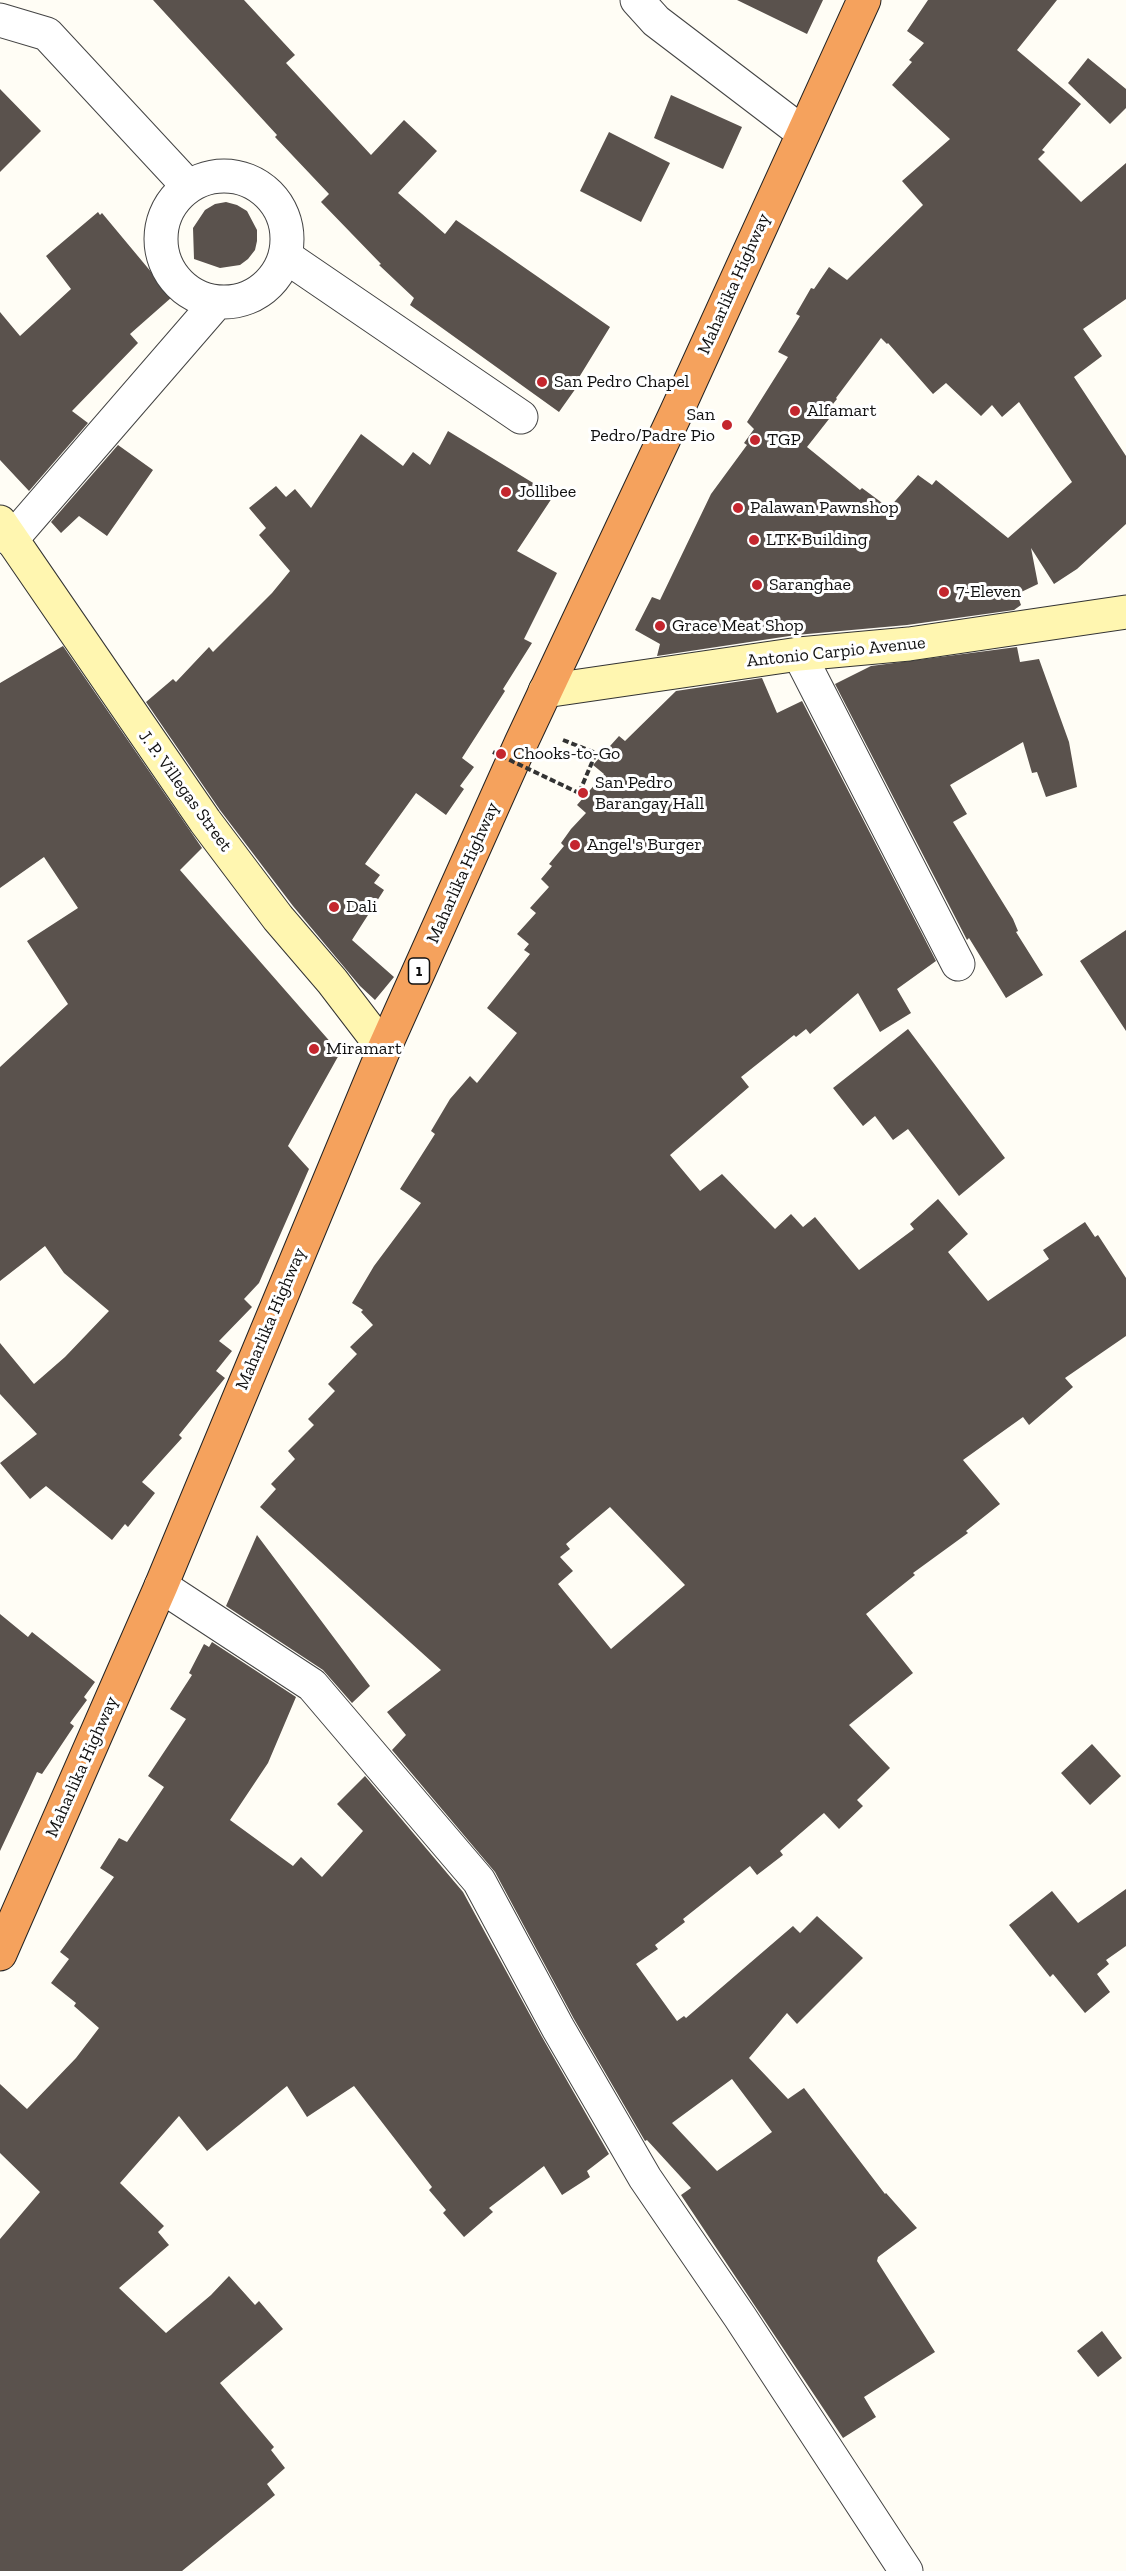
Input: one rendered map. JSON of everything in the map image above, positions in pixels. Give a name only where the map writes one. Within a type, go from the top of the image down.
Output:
[{"type":"highway","name":"Maharlika Highway","points":[[1,1949],[160,1586],[384,1049],[545,691],[676,414],[864,0]]},
{"type":"street","points":[[637,0],[656,21],[803,133]]},
{"type":"street","points":[[0,20],[47,34],[188,186]]},
{"type":"street","points":[[230,175],[252,181],[269,194],[282,213],[287,234],[285,256],[275,276],[260,292],[240,300],[217,302],[196,296],[178,283],[166,265],[161,243],[162,222],[172,201],[188,186],[208,177],[230,175]]},
{"type":"street","points":[[285,256],[521,417]]},
{"type":"street","points":[[6,531],[217,302]]},
{"type":"street","name":"J. P. Villegas Street","points":[[6,531],[205,821],[278,918],[332,981],[384,1049]]},
{"type":"street","name":"Antonio Carpio Avenue","points":[[545,691],[799,654],[909,644],[1126,612]]},
{"type":"street","points":[[799,654],[958,964]]},
{"type":"street","points":[[160,1586],[312,1685],[479,1881],[558,2028],[645,2178],[740,2317],[906,2571]]},
{"type":"path","points":[[493,752],[579,793],[596,753]]},
{"type":"building","points":[[153,0],[244,0],[295,55],[286,63],[371,155],[404,120],[437,151],[398,193],[445,234],[456,220],[610,327],[578,379],[581,381],[559,412],[410,305],[414,298],[379,265],[381,264],[321,202],[329,194]]},
{"type":"building","points":[[737,0],[823,0],[807,34]]},
{"type":"building","points":[[928,0],[1057,0],[1017,50],[1081,104],[1042,150],[1045,152],[1038,159],[1081,202],[1126,163],[1126,299],[1083,329],[1102,356],[1074,377],[1126,456],[1126,524],[1077,569],[1054,584],[1031,548],[1038,584],[1017,594],[1021,605],[1014,610],[907,625],[796,635],[657,656],[660,644],[635,630],[652,597],[660,600],[711,494],[747,445],[744,443],[754,429],[747,422],[788,357],[778,352],[800,316],[796,314],[811,288],[814,289],[829,267],[847,280],[923,205],[902,181],[950,139],[892,85],[912,62],[909,60],[924,43],[907,31]],"holes":[[[881,338],[933,394],[946,383],[981,416],[992,405],[1002,417],[1019,402],[1072,482],[1008,538],[936,480],[932,485],[918,475],[889,508],[862,488],[860,490],[807,447],[829,419],[824,415]]]},
{"type":"building","points":[[1088,58],[1126,89],[1126,108],[1110,124],[1068,83]]},
{"type":"building","points":[[0,89],[41,131],[0,172]]},
{"type":"building","points":[[671,95],[742,127],[723,169],[654,138]]},
{"type":"building","points":[[609,132],[670,163],[641,222],[580,191]]},
{"type":"building","points":[[226,202],[247,211],[257,230],[257,241],[255,250],[240,265],[220,268],[194,259],[193,228],[205,210],[215,204]]},
{"type":"building","points":[[98,212],[100,215],[102,213],[172,297],[130,334],[138,343],[72,411],[88,423],[29,491],[0,460],[0,312],[20,336],[71,289],[46,256]]},
{"type":"building","points":[[448,431],[543,489],[541,492],[552,498],[517,551],[557,573],[524,639],[532,643],[503,689],[505,691],[462,758],[474,767],[460,786],[464,789],[446,815],[416,793],[365,864],[380,875],[374,883],[384,890],[352,940],[394,977],[375,1000],[360,986],[293,906],[220,810],[146,702],[173,679],[176,682],[209,647],[213,652],[272,593],[290,571],[259,535],[266,528],[249,508],[276,486],[286,497],[295,489],[311,508],[361,434],[403,466],[413,452],[430,465]]},
{"type":"building","points":[[118,445],[153,470],[107,536],[79,516],[61,533],[51,522]]},
{"type":"building","points":[[63,646],[202,848],[180,870],[340,1053],[288,1146],[309,1169],[259,1283],[244,1299],[252,1307],[219,1341],[232,1351],[216,1371],[225,1378],[179,1435],[182,1438],[142,1482],[155,1493],[128,1527],[125,1524],[112,1540],[46,1486],[30,1499],[0,1463],[37,1434],[0,1394],[0,1343],[34,1384],[65,1357],[109,1311],[64,1273],[45,1246],[0,1281],[0,1067],[68,1004],[27,941],[78,908],[44,857],[0,888],[0,683]]},
{"type":"building","points":[[1017,647],[1020,662],[1039,659],[1069,742],[1077,787],[1046,797],[1037,772],[1032,773],[1023,742],[950,785],[967,814],[953,822],[1013,919],[1018,931],[1016,932],[1043,975],[1006,998],[969,938],[967,940],[835,684],[871,666]]},
{"type":"building","points":[[762,678],[777,713],[802,701],[936,961],[897,989],[911,1013],[880,1032],[858,993],[810,1034],[806,1029],[796,1037],[794,1035],[741,1077],[749,1087],[670,1155],[700,1191],[722,1174],[775,1229],[791,1214],[803,1227],[815,1217],[859,1270],[914,1229],[910,1224],[938,1199],[968,1234],[948,1252],[988,1301],[1049,1259],[1043,1250],[1085,1222],[1095,1237],[1098,1235],[1126,1278],[1126,1336],[1065,1378],[1073,1387],[1029,1425],[1023,1417],[963,1460],[1000,1504],[966,1531],[968,1533],[913,1573],[915,1575],[866,1614],[913,1673],[849,1725],[890,1768],[857,1800],[863,1806],[839,1829],[824,1813],[780,1851],[783,1855],[757,1875],[750,1866],[683,1919],[685,1922],[655,1945],[658,1949],[636,1964],[677,2021],[684,2016],[686,2018],[793,1926],[800,1933],[817,1916],[863,1958],[797,2024],[787,2013],[749,2058],[788,2099],[804,2088],[885,2194],[917,2228],[878,2257],[877,2261],[935,2352],[864,2397],[876,2417],[843,2438],[681,2195],[691,2188],[647,2140],[645,2141],[574,2019],[495,1872],[392,1750],[406,1735],[387,1712],[441,1670],[260,1507],[276,1489],[271,1484],[295,1459],[288,1451],[314,1425],[308,1419],[335,1391],[328,1384],[357,1354],[350,1347],[373,1325],[361,1312],[363,1310],[352,1303],[374,1266],[421,1203],[400,1189],[435,1134],[431,1131],[450,1099],[470,1076],[477,1083],[517,1033],[487,1008],[530,954],[524,950],[529,944],[517,934],[536,913],[530,908],[549,887],[541,879],[552,866],[549,864],[564,846],[561,843],[571,829],[586,813],[577,805],[604,774],[593,765],[619,736],[625,741],[676,691]],"holes":[[[610,1507],[685,1585],[611,1649],[558,1584],[573,1571],[560,1557],[570,1549],[566,1544]],[[732,2079],[772,2132],[717,2171],[672,2123]]]},
{"type":"building","points":[[1126,930],[1126,1031],[1080,961]]},
{"type":"building","points":[[908,1029],[1005,1158],[959,1196],[908,1129],[893,1140],[875,1116],[863,1126],[833,1088]]},
{"type":"building","points":[[257,1535],[370,1686],[352,1703],[323,1670],[226,1606]]},
{"type":"building","points":[[0,1614],[28,1637],[32,1632],[95,1682],[84,1697],[87,1700],[70,1723],[74,1726],[42,1774],[37,1772],[0,1851]]},
{"type":"building","points":[[212,1642],[296,1697],[268,1763],[230,1820],[293,1866],[301,1857],[322,1877],[363,1831],[337,1804],[365,1776],[463,1892],[609,2154],[587,2171],[590,2177],[562,2195],[544,2166],[489,2208],[493,2212],[464,2237],[443,2213],[446,2210],[429,2190],[432,2187],[354,2086],[307,2117],[287,2086],[207,2151],[179,2116],[120,2183],[164,2226],[158,2232],[169,2245],[119,2288],[166,2333],[211,2295],[229,2276],[255,2305],[259,2301],[283,2329],[220,2383],[274,2447],[271,2450],[285,2468],[267,2484],[275,2495],[182,2571],[0,2571],[0,2239],[40,2192],[0,2153],[0,2084],[27,2109],[76,2058],[99,2028],[74,2006],[76,2003],[51,1983],[69,1959],[60,1952],[114,1877],[100,1868],[119,1838],[127,1842],[164,1787],[148,1776],[186,1719],[170,1709],[192,1675],[189,1673],[204,1644],[209,1647]]},
{"type":"building","points":[[1092,1744],[1121,1776],[1090,1805],[1061,1773]]},
{"type":"building","points":[[1126,1889],[1126,1946],[1106,1960],[1109,1964],[1097,1974],[1110,1992],[1085,2013],[1053,1974],[1050,1977],[1009,1925],[1052,1891],[1078,1923]]},
{"type":"building","points":[[1102,2331],[1122,2358],[1098,2377],[1077,2351]]},
{"type":"place","name":"San Pedro Chapel","points":[[542,382]]},
{"type":"place","name":"Alfamart","points":[[795,411]]},
{"type":"place","name":"San Pedro/Padre Pio","points":[[727,425]]},
{"type":"place","name":"TGP","points":[[755,440]]},
{"type":"place","name":"Jollibee","points":[[506,492]]},
{"type":"place","name":"Palawan Pawnshop","points":[[738,508]]},
{"type":"place","name":"LTK Building","points":[[754,540]]},
{"type":"place","name":"Saranghae","points":[[757,585]]},
{"type":"place","name":"7-Eleven","points":[[944,592]]},
{"type":"place","name":"Grace Meat Shop","points":[[660,626]]},
{"type":"place","name":"Chooks-to-Go","points":[[501,754]]},
{"type":"place","name":"San Pedro Barangay Hall","points":[[583,793]]},
{"type":"place","name":"Angel's Burger","points":[[575,845]]},
{"type":"place","name":"Dali","points":[[334,907]]},
{"type":"place","name":"Miramart","points":[[314,1049]]}]
